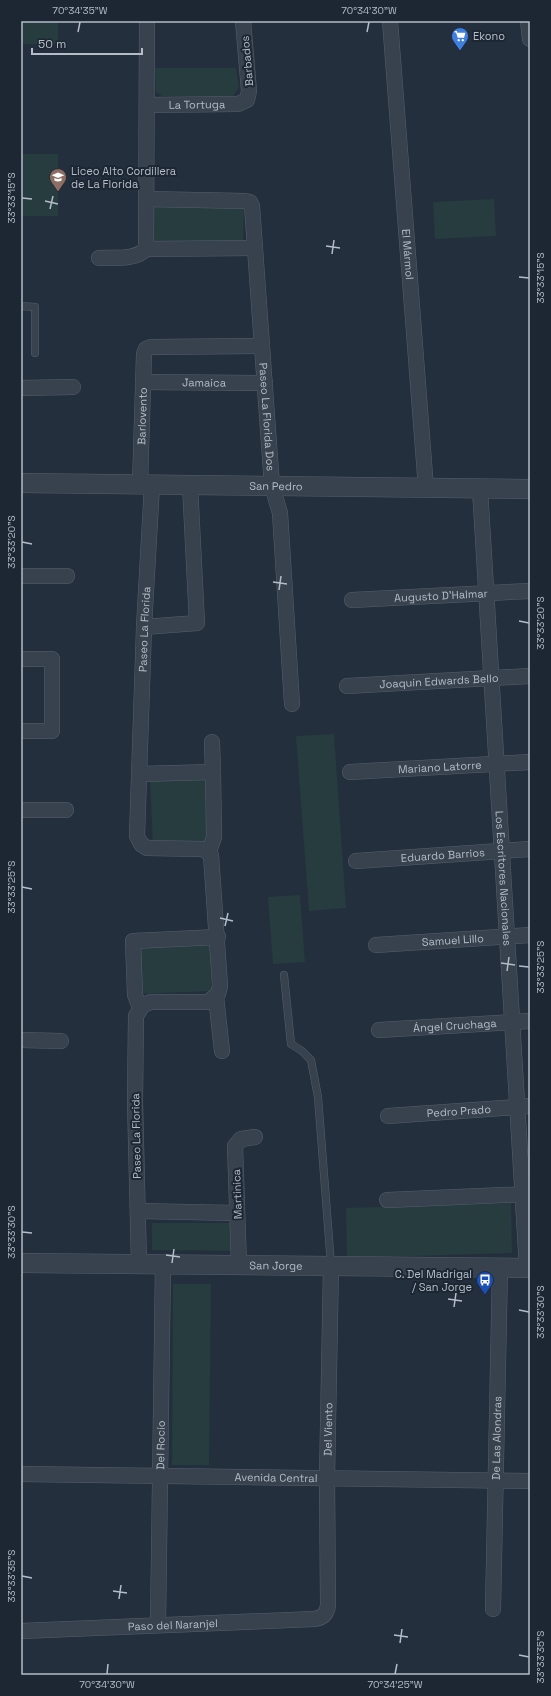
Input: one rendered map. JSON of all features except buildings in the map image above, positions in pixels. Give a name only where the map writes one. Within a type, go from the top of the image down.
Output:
[{"type":"street","points":[[146,249],[147,21]]},
{"type":"street","name":"Barbados","points":[[244,21],[249,91],[247,100]]},
{"type":"street","name":"El Mármol","points":[[390,21],[426,488]]},
{"type":"street","points":[[528,21],[530,39]]},
{"type":"street","name":"La Tortuga","points":[[147,105],[238,104],[247,100]]},
{"type":"street","name":"Paseo La Florida Dos","points":[[146,199],[248,201],[252,206],[272,486],[280,513],[292,704]]},
{"type":"street","points":[[99,258],[133,257],[146,249],[255,248]]},
{"type":"street","name":"Barlovento","points":[[146,485],[144,354],[146,349],[151,347],[262,346]]},
{"type":"street","name":"Jamaica","points":[[144,382],[265,382]]},
{"type":"street","points":[[21,388],[73,387]]},
{"type":"street","name":"San Pedro","points":[[21,483],[530,489]]},
{"type":"street","name":"Paseo La Florida","points":[[146,485],[144,627],[137,836],[141,844],[150,848],[201,849],[209,852]]},
{"type":"street","points":[[144,627],[196,623],[190,485]]},
{"type":"street","name":"Los Escritores Nacionales","points":[[480,489],[512,1022],[524,1107],[528,1268]]},
{"type":"street","points":[[21,576],[67,576]]},
{"type":"street","name":"Augusto D'Halmar","points":[[352,600],[530,591]]},
{"type":"street","points":[[21,659],[52,659],[52,731],[21,731]]},
{"type":"street","name":"Joaquín Edwards Bello","points":[[347,686],[530,676]]},
{"type":"street","points":[[212,742],[214,837],[209,852],[213,860],[220,986],[216,997],[222,1051]]},
{"type":"street","name":"Mariano Latorre","points":[[350,772],[530,762]]},
{"type":"street","points":[[139,774],[213,772]]},
{"type":"street","points":[[21,810],[66,810]]},
{"type":"street","name":"Eduardo Barrios","points":[[356,861],[530,849]]},
{"type":"street","name":"Samuel Lillo","points":[[376,945],[530,935]]},
{"type":"street","name":"Paseo La Florida","points":[[139,1264],[135,1101],[136,1016],[140,1008],[135,995],[134,941],[218,937]]},
{"type":"street","points":[[140,1008],[151,1002],[204,1002],[216,997]]},
{"type":"street","name":"Ángel Cruchaga","points":[[380,1030],[530,1020]]},
{"type":"street","points":[[21,1040],[61,1041]]},
{"type":"street","name":"Pedro Prado","points":[[388,1116],[524,1107]]},
{"type":"street","name":"Martinica","points":[[239,1265],[235,1146],[241,1139],[255,1137]]},
{"type":"street","points":[[387,1200],[526,1194]]},
{"type":"street","points":[[138,1210],[237,1213]]},
{"type":"street","name":"San Jorge","points":[[21,1263],[528,1268]]},
{"type":"street","name":"Del Rocío","points":[[158,1625],[163,1264]]},
{"type":"street","name":"Del Viento","points":[[324,1615],[328,1605],[327,1478],[331,1266]]},
{"type":"street","name":"De Las Alondras","points":[[493,1609],[500,1268]]},
{"type":"street","name":"Avenida Central","points":[[21,1474],[530,1481]]},
{"type":"street","name":"Paso del Naranjel","points":[[21,1631],[314,1619],[324,1615]]},
{"type":"lane","points":[[21,306],[35,307],[35,353]]},
{"type":"lane","points":[[284,975],[291,1044],[302,1051],[311,1060],[318,1097],[331,1266]]},
{"type":"green space","points":[[21,21],[58,21],[58,44],[21,44]]},
{"type":"green space","points":[[155,68],[236,68],[239,87],[233,97],[162,96],[156,92]]},
{"type":"green space","points":[[21,154],[58,154],[58,216],[21,216]]},
{"type":"green space","points":[[494,199],[496,236],[435,239],[433,202]]},
{"type":"green space","points":[[153,205],[244,206],[243,243],[153,242]]},
{"type":"green space","points":[[334,734],[346,908],[309,911],[296,736]]},
{"type":"green space","points":[[205,776],[208,844],[153,846],[150,778]]},
{"type":"green space","points":[[300,895],[305,962],[273,964],[268,897]]},
{"type":"green space","points":[[209,934],[211,991],[139,994],[137,937]]},
{"type":"green space","points":[[511,1203],[512,1253],[347,1258],[346,1208]]},
{"type":"green space","points":[[152,1223],[233,1223],[233,1251],[152,1250]]},
{"type":"green space","points":[[173,1284],[211,1284],[209,1465],[172,1465]]},
{"type":"place","name":"Ekono","points":[[460,51]]},
{"type":"place","name":"Liceo Alto Cordillera de La Florida","points":[[58,192]]},
{"type":"place","name":"C. Del Madrigal / San Jorge","points":[[485,1295]]}]
